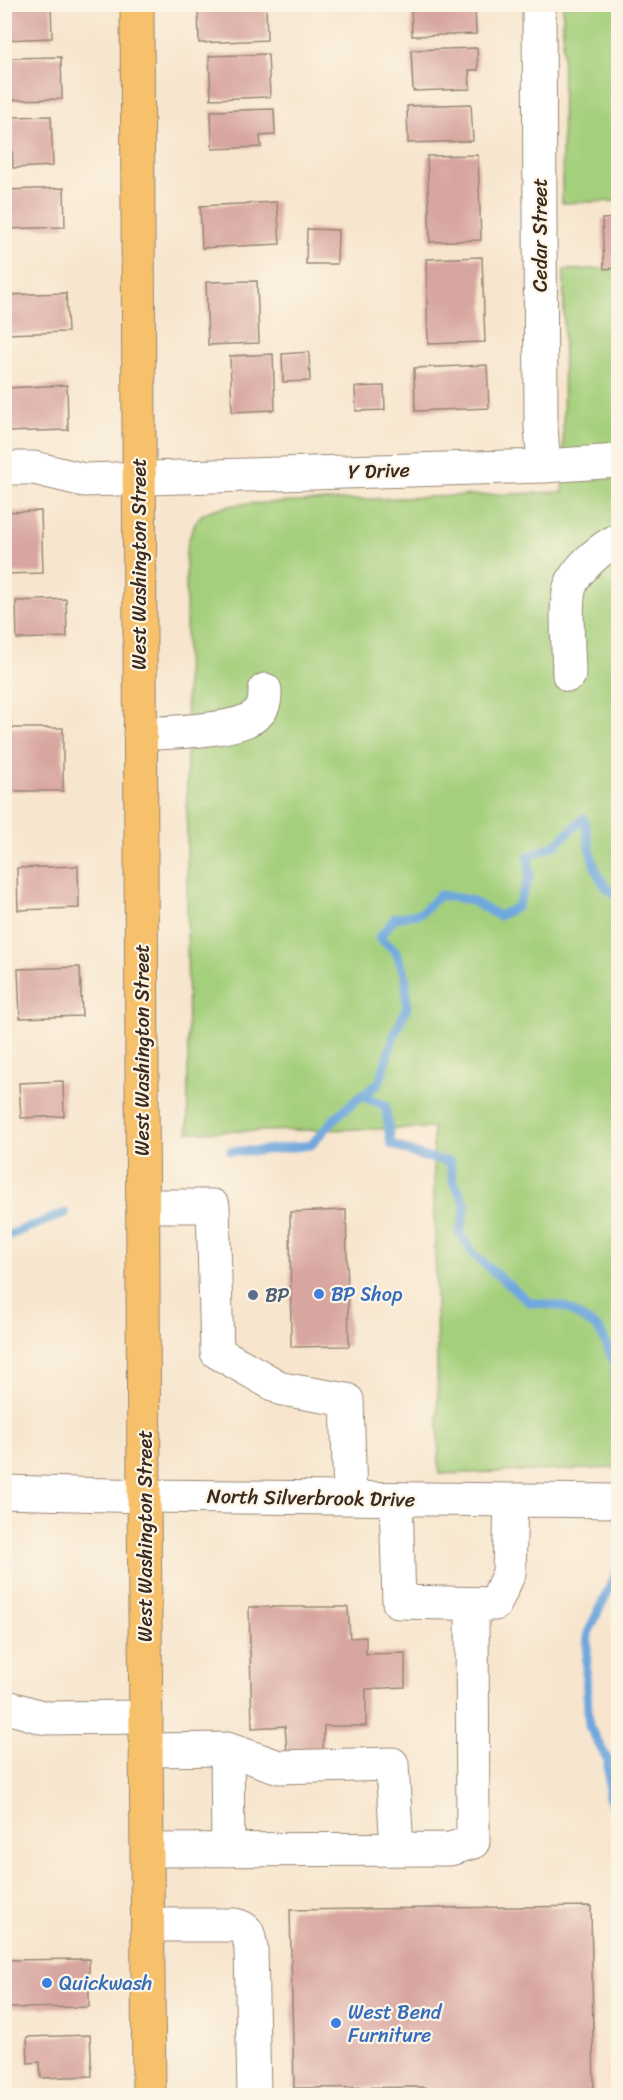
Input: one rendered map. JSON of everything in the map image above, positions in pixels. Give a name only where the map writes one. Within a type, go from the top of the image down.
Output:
[{"type":"main road","name":"West Washington Street","points":[[136,4],[149,2096]]},
{"type":"street","name":"Cedar Street","points":[[538,4],[541,415],[544,466]]},
{"type":"street","name":"Y Drive","points":[[4,468],[34,468],[79,480],[544,466],[618,461]]},
{"type":"street","points":[[569,675],[568,599],[571,585],[588,562],[606,545],[618,540]]},
{"type":"street","points":[[140,734],[213,728],[239,723],[258,714],[265,701],[265,690]]},
{"type":"street","points":[[143,1206],[213,1206],[217,1352],[282,1389],[347,1400],[350,1498]]},
{"type":"street","name":"North Silverbrook Drive","points":[[4,1492],[144,1496],[618,1501]]},
{"type":"street","points":[[396,1499],[399,1602],[472,1604],[495,1604],[509,1573],[511,1500]]},
{"type":"street","points":[[148,1850],[450,1849],[473,1842],[472,1604]]},
{"type":"street","points":[[4,1706],[45,1718],[146,1717]]},
{"type":"street","points":[[147,1750],[227,1749],[279,1767],[392,1764],[397,1849]]},
{"type":"street","points":[[227,1749],[228,1850]]},
{"type":"street","points":[[148,1925],[234,1925],[244,1927],[248,1932],[251,1948],[254,2096]]},
{"type":"green space","points":[[563,5],[618,5],[618,201],[562,203]]},
{"type":"green space","points":[[618,268],[618,1468],[439,1474],[433,1128],[188,1132],[186,551],[193,527],[203,514],[217,508],[241,504],[563,492],[564,270]]},
{"type":"building","points":[[4,4],[51,4],[52,38],[4,40]]},
{"type":"building","points":[[198,4],[266,4],[267,40],[199,43]]},
{"type":"building","points":[[411,4],[475,4],[476,34],[412,36]]},
{"type":"building","points":[[477,48],[478,70],[469,70],[470,89],[413,91],[411,50]]},
{"type":"building","points":[[268,54],[270,97],[211,99],[209,56]]},
{"type":"building","points":[[61,57],[62,99],[7,100],[7,58]]},
{"type":"building","points":[[471,104],[473,141],[408,143],[407,106]]},
{"type":"building","points":[[274,109],[275,135],[260,136],[261,147],[212,149],[211,111]]},
{"type":"building","points":[[51,116],[53,166],[13,168],[11,117]]},
{"type":"building","points":[[478,155],[481,240],[430,242],[427,156]]},
{"type":"building","points":[[64,188],[65,227],[4,229],[4,190]]},
{"type":"building","points":[[277,202],[280,244],[202,248],[200,206]]},
{"type":"building","points":[[618,218],[618,268],[604,269],[602,219]]},
{"type":"building","points":[[307,229],[338,230],[337,264],[306,264]]},
{"type":"building","points":[[482,257],[485,342],[428,344],[426,259]]},
{"type":"building","points":[[257,281],[259,343],[208,345],[206,282]]},
{"type":"building","points":[[66,293],[68,332],[4,334],[4,295]]},
{"type":"building","points":[[309,352],[310,381],[283,382],[282,354]]},
{"type":"building","points":[[273,354],[275,410],[232,412],[230,356]]},
{"type":"building","points":[[487,365],[489,408],[415,411],[414,368]]},
{"type":"building","points":[[67,385],[68,430],[5,432],[5,388]]},
{"type":"building","points":[[384,386],[385,410],[356,411],[355,387]]},
{"type":"building","points":[[41,511],[43,573],[4,574],[4,512]]},
{"type":"building","points":[[66,599],[67,637],[17,639],[16,601]]},
{"type":"building","points":[[4,713],[10,713],[11,728],[63,728],[63,791],[4,791]]},
{"type":"building","points":[[78,866],[79,908],[18,910],[17,868]]},
{"type":"building","points":[[80,967],[82,1016],[20,1018],[18,969]]},
{"type":"building","points":[[63,1081],[64,1116],[21,1118],[19,1083]]},
{"type":"building","name":"BP Shop","points":[[346,1210],[349,1346],[291,1347],[290,1212]]},
{"type":"building","points":[[249,1607],[348,1607],[350,1638],[366,1637],[366,1654],[405,1653],[405,1687],[366,1689],[366,1726],[324,1726],[323,1752],[287,1753],[285,1726],[252,1728]]},
{"type":"building","points":[[591,1906],[594,2096],[426,2096],[426,2087],[294,2088],[290,1910]]},
{"type":"building","name":"Quickwash","points":[[89,1959],[89,2007],[4,2008],[4,1960]]},
{"type":"building","points":[[90,2035],[92,2076],[41,2078],[40,2062],[28,2063],[27,2037]]},
{"type":"waterway","points":[[361,1096],[379,1083],[394,1036],[407,1007],[406,977],[395,950],[379,938],[395,918],[421,913],[440,895],[470,900],[499,916],[517,907],[530,876],[528,857],[555,845],[584,818],[597,872],[602,882],[618,896]]},
{"type":"waterway","points":[[231,1151],[257,1151],[311,1145],[337,1116],[361,1096],[385,1105],[391,1144],[421,1156],[450,1162],[453,1181],[466,1205],[460,1233],[474,1255],[529,1302],[565,1307],[599,1329],[615,1363],[617,1434]]},
{"type":"waterway","points":[[4,1237],[65,1213]]},
{"type":"waterway","points":[[618,1570],[588,1633],[586,1675],[589,1726],[608,1760],[609,1797],[618,1817]]},
{"type":"place","name":"BP Shop","points":[[319,1294]]},
{"type":"place","name":"BP","points":[[253,1295]]},
{"type":"place","name":"Quickwash","points":[[47,1983]]},
{"type":"place","name":"West Bend Furniture","points":[[336,2023]]}]
